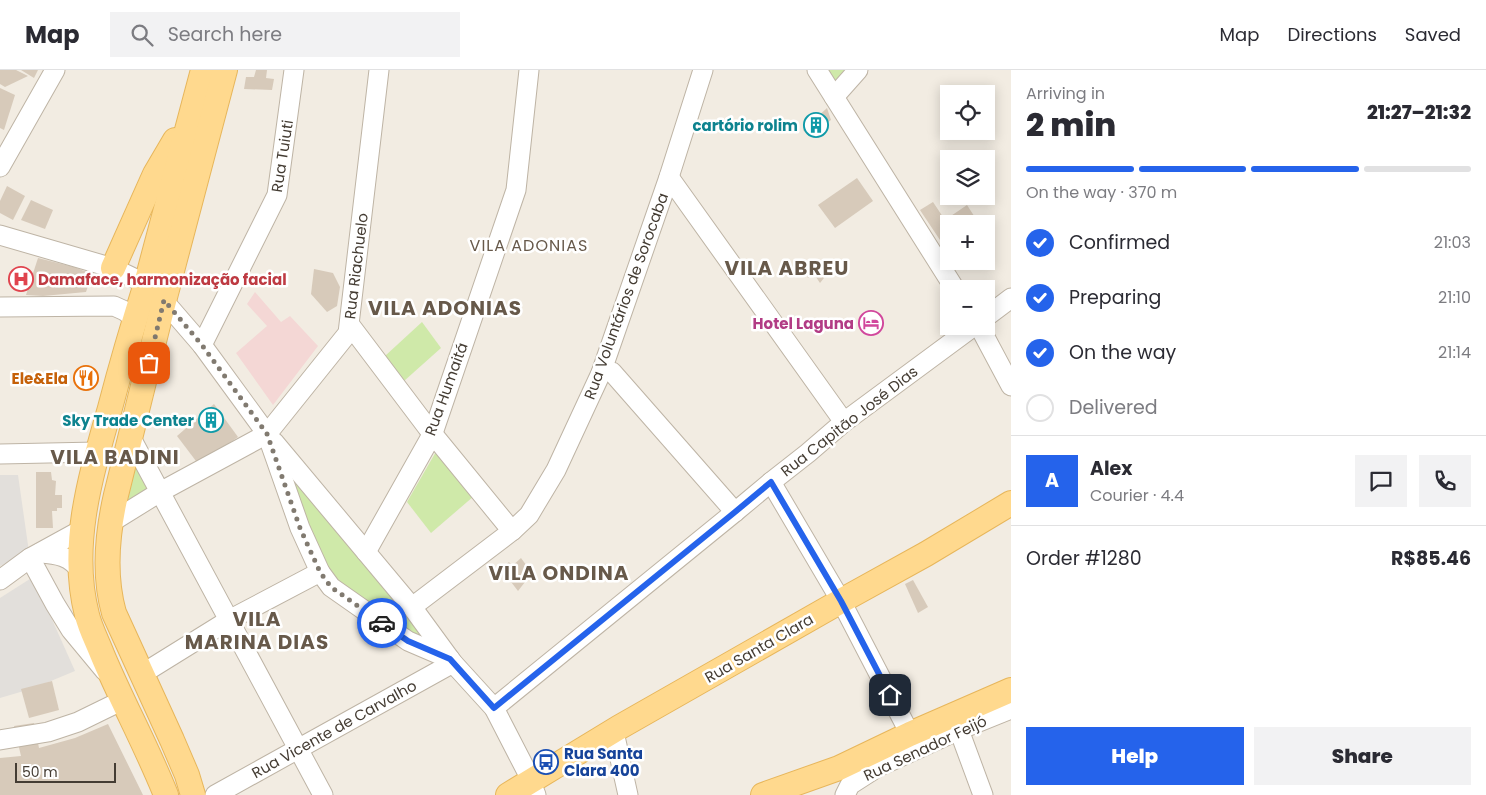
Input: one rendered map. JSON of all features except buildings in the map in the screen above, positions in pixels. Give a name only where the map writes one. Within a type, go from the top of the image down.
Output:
[{"type":"main road","points":[[166,795],[146,748],[118,691],[87,616],[81,585],[81,530],[97,452],[146,284],[203,70]]},
{"type":"main road","points":[[193,795],[187,775],[114,613],[110,599],[107,561],[110,523],[164,300],[225,70]]},
{"type":"main road","points":[[113,268],[156,174],[192,110]]},
{"type":"main road","name":"Rua Santa Clara","points":[[526,790],[610,733],[926,554],[1011,503]]},
{"type":"main road","points":[[763,795],[852,768],[910,734],[1011,690]]},
{"type":"street","points":[[0,167],[55,70]]},
{"type":"street","name":"Rua Tuiuti","points":[[202,345],[277,195],[294,70]]},
{"type":"street","name":"Rua Riachuelo","points":[[267,434],[347,334],[350,325],[379,70]]},
{"type":"street","name":"Rua Humaitá","points":[[366,552],[433,433],[516,190],[529,70]]},
{"type":"street","name":"Rua Voluntários de Sorocaba","points":[[412,607],[512,532],[529,515],[556,470],[601,373],[669,177],[703,70]]},
{"type":"street","points":[[817,70],[949,280]]},
{"type":"street","points":[[834,98],[858,70]]},
{"type":"street","points":[[669,177],[844,422]]},
{"type":"street","points":[[0,235],[113,268],[146,284],[164,300],[202,345],[267,434],[412,607],[432,645],[452,661],[494,708],[526,790]]},
{"type":"street","points":[[995,310],[1011,298]]},
{"type":"street","points":[[0,307],[114,306],[125,311],[135,319]]},
{"type":"street","points":[[350,325],[512,532]]},
{"type":"street","name":"Rua Capitão José Dias","points":[[494,708],[844,422],[962,335]]},
{"type":"street","points":[[984,335],[1011,386]]},
{"type":"street","points":[[601,373],[612,372],[735,512]]},
{"type":"street","points":[[110,523],[160,492],[267,434]]},
{"type":"street","points":[[267,434],[300,528],[320,572],[331,587],[408,641],[432,645]]},
{"type":"street","points":[[131,438],[323,795]]},
{"type":"street","points":[[0,454],[97,452]]},
{"type":"street","points":[[771,482],[841,601],[910,734]]},
{"type":"street","points":[[0,580],[35,555],[81,530]]},
{"type":"street","points":[[35,555],[59,555],[69,558],[77,565],[81,572]]},
{"type":"street","points":[[0,740],[48,732],[78,722],[118,691],[71,630],[55,604],[35,555]]},
{"type":"street","points":[[142,674],[229,620],[320,572]]},
{"type":"street","name":"Rua Vicente de Carvalho","points":[[215,795],[452,661]]},
{"type":"street","name":"Rua Senador Feijó","points":[[844,795],[850,785],[852,768],[878,767],[959,730],[1011,709]]},
{"type":"street","points":[[959,730],[983,795]]},
{"type":"street","points":[[610,733],[613,734],[616,741],[628,795]]},
{"type":"street","points":[[844,795],[852,768]]},
{"type":"shaded area","points":[[255,292],[281,322],[290,316],[318,346],[273,405],[236,353],[267,326],[247,304]]},
{"type":"shaded area","points":[[0,475],[18,475],[29,552],[0,566]]},
{"type":"shaded area","points":[[33,577],[75,671],[34,688],[0,698],[0,598]]},
{"type":"green space","points":[[824,70],[851,70],[838,85]]},
{"type":"green space","points":[[422,322],[441,348],[404,381],[385,356]]},
{"type":"green space","points":[[437,450],[474,496],[431,533],[407,502]]},
{"type":"green space","points":[[132,460],[154,491],[116,513]]},
{"type":"green space","points":[[284,464],[432,641],[425,645],[333,585]]},
{"type":"way so far","points":[[149,363],[164,300],[202,345],[267,434],[300,528],[320,572],[331,587],[382,623]]},
{"type":"place","name":"cartório rolim","points":[[816,125]]},
{"type":"place","name":"Damaface, harmonização facial","points":[[21,279]]},
{"type":"place","name":"Hotel Laguna","points":[[871,323]]},
{"type":"place","name":"Ele&Ela","points":[[86,378]]},
{"type":"place","name":"Sky Trade Center","points":[[211,420]]},
{"type":"place","name":"Rua Santa Clara 400","points":[[546,762]]},
{"type":"district","name":"VILA ADONIAS","points":[[529,245]]},
{"type":"district","name":"VILA ABREU","points":[[787,268]]},
{"type":"district","name":"VILA ADONIAS","points":[[445,308]]},
{"type":"district","name":"VILA BADINI","points":[[115,457]]},
{"type":"district","name":"VILA ONDINA","points":[[559,573]]},
{"type":"district","name":"VILA MARINA DIAS","points":[[257,630]]},
{"type":"route","points":[[382,623],[408,641],[450,659],[494,708],[771,482],[841,601],[890,695]]}]
